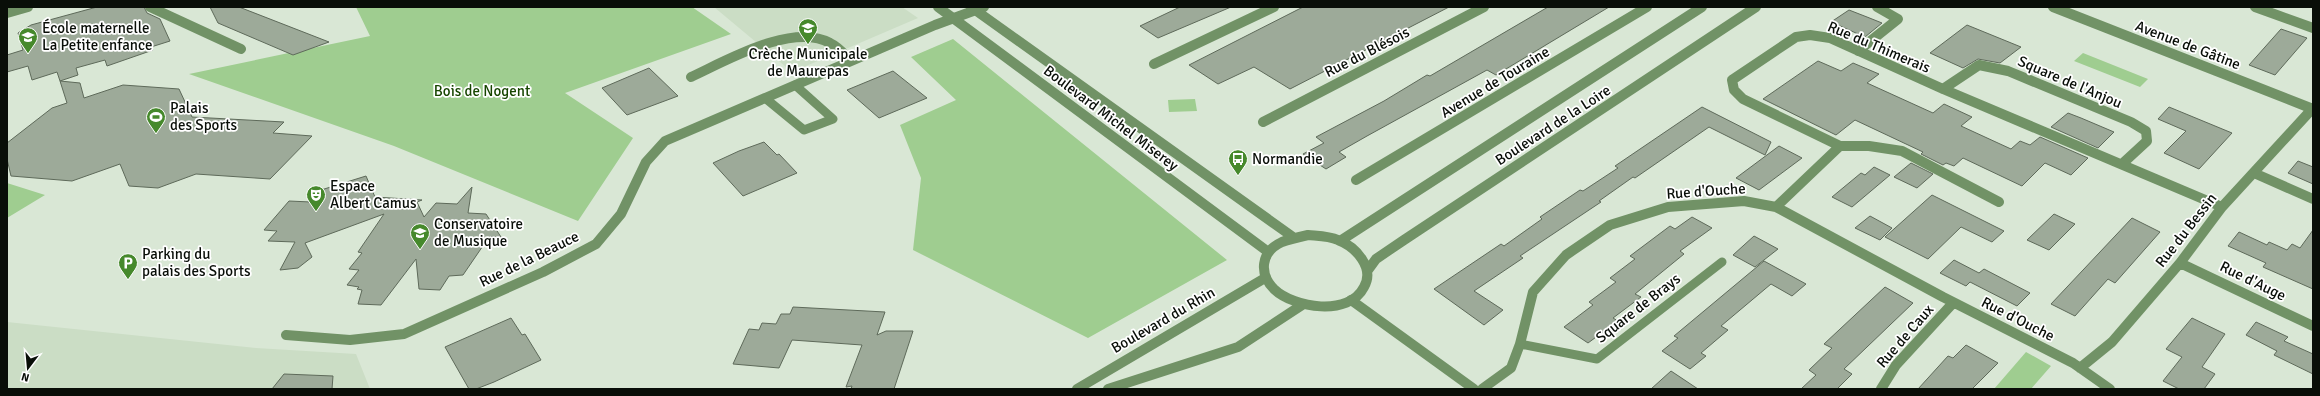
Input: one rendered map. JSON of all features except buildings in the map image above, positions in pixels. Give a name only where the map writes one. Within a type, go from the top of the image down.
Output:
[{"type":"street","points":[[7,13],[28,7]]},
{"type":"street","points":[[150,7],[241,49]]},
{"type":"street","name":"Boulevard Michel Miserey","points":[[938,7],[1267,251]]},
{"type":"street","points":[[1154,64],[1274,7]]},
{"type":"street","name":"Rue du Blésois","points":[[1263,122],[1484,7]]},
{"type":"street","name":"Avenue de Touraine","points":[[1356,180],[1647,7]]},
{"type":"street","name":"Boulevard de la Loire","points":[[1340,240],[1702,7]]},
{"type":"street","name":"Boulevard de la Loire","points":[[1368,270],[1376,259],[1404,240],[1756,7]]},
{"type":"street","points":[[1858,51],[1898,18],[1877,7]]},
{"type":"street","name":"Avenue de Gâtine","points":[[2053,7],[2313,109]]},
{"type":"street","points":[[2255,7],[2313,28]]},
{"type":"street","name":"Boulevard Michel Miserey","points":[[977,8],[1293,237]]},
{"type":"street","name":"Rue de la Beauce","points":[[286,335],[350,340],[404,334],[543,272],[596,244],[621,214],[646,162],[665,141],[977,8]]},
{"type":"street","name":"Rue du Thimerais","points":[[1840,146],[1743,99],[1734,90],[1732,80],[1796,37],[1810,35],[1830,38],[1943,89],[2222,207]]},
{"type":"street","points":[[691,77],[777,40],[796,38],[829,42],[851,61]]},
{"type":"street","name":"Square de l'Anjou","points":[[1943,89],[1979,65],[2008,71],[2131,122],[2146,132],[2147,141],[2122,164]]},
{"type":"street","name":"Rue du Bessin","points":[[2080,368],[2112,342],[2180,263],[2222,207],[2313,109]]},
{"type":"street","points":[[1776,207],[1840,146],[1869,146],[1902,151],[1999,202]]},
{"type":"street","points":[[2254,173],[2313,199]]},
{"type":"street","name":"Rue d'Ouche","points":[[1482,389],[1511,368],[1520,344],[1534,292],[1566,255],[1610,225],[1668,207],[1744,201],[1776,207],[1953,303],[2080,368],[2104,383],[2110,389]]},
{"type":"street","points":[[1314,235],[1340,240],[1358,254],[1368,270],[1367,281],[1361,292],[1350,300],[1338,305],[1323,307],[1302,305],[1281,296],[1271,287],[1265,278],[1262,268],[1267,251],[1279,242],[1293,237],[1314,235]]},
{"type":"street","name":"Rue d'Auge","points":[[2180,263],[2313,326]]},
{"type":"street","name":"Boulevard du Rhin","points":[[1077,389],[1265,278]]},
{"type":"street","points":[[1350,300],[1474,389]]},
{"type":"street","name":"Rue de Caux","points":[[1881,389],[1896,365],[1953,303]]},
{"type":"street","points":[[1108,389],[1238,347],[1302,305]]},
{"type":"lane","points":[[765,98],[804,130],[832,119],[795,85]]},
{"type":"lane","name":"Square de Brays","points":[[1520,344],[1597,359],[1722,262]]},
{"type":"shaded area","name":"Crèche Municipale de Maurepas","points":[[714,7],[902,7],[918,18],[792,72]]},
{"type":"shaded area","points":[[7,322],[256,348],[356,354],[370,389],[7,389]]},
{"type":"green space","name":"Bois de Nogent","points":[[356,7],[692,7],[731,34],[565,93],[633,138],[578,221],[394,146],[189,74],[370,36]]},
{"type":"green space","points":[[953,39],[1227,260],[1088,338],[913,250],[921,178],[900,125],[956,100],[911,57]]},
{"type":"green space","points":[[2083,53],[2148,79],[2140,87],[2074,61]]},
{"type":"green space","points":[[1195,99],[1197,111],[1169,112],[1168,100]]},
{"type":"green space","points":[[7,183],[45,195],[7,218]]},
{"type":"green space","points":[[2026,352],[2051,366],[2031,389],[1994,389]]},
{"type":"place","name":"Crèche Municipale de Maurepas","points":[[808,45]]},
{"type":"place","name":"École maternelle La Petite enfance","points":[[28,54]]},
{"type":"place","name":"Palais des Sports","points":[[156,134]]},
{"type":"place","name":"Normandie","points":[[1238,176]]},
{"type":"place","name":"Espace Albert Camus","points":[[316,212]]},
{"type":"place","name":"Conservatoire de Musique","points":[[420,250]]},
{"type":"place","name":"Parking du palais des Sports","points":[[128,280]]}]
